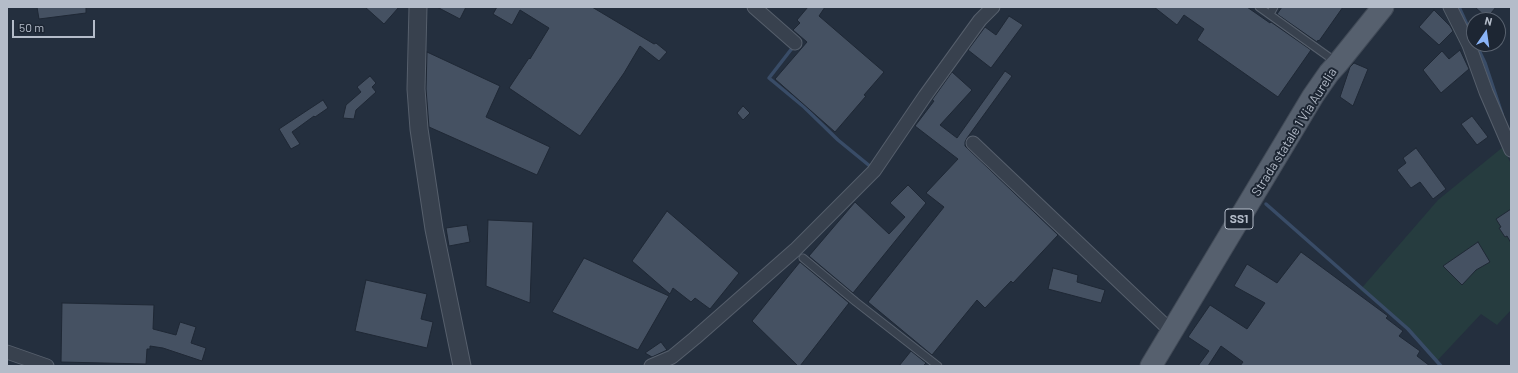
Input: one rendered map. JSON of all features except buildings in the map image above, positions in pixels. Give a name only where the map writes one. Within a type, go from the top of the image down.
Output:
[{"type":"main road","name":"Strada statale 1 Via Aurelia","points":[[1151,366],[1313,96],[1329,73],[1383,7]]},
{"type":"street","points":[[418,7],[416,89],[419,129],[434,229],[462,366]]},
{"type":"street","points":[[754,7],[795,43]]},
{"type":"street","points":[[651,366],[672,357],[695,338],[795,250],[874,171],[925,96],[980,20],[993,7]]},
{"type":"street","points":[[1450,7],[1469,45],[1486,92],[1511,150]]},
{"type":"street","points":[[973,143],[1172,332]]},
{"type":"street","points":[[7,352],[47,366]]},
{"type":"lane","points":[[1260,7],[1338,63]]},
{"type":"lane","points":[[1270,14],[1274,7]]},
{"type":"lane","points":[[803,258],[856,302],[938,366]]},
{"type":"green space","points":[[1503,147],[1511,164],[1511,310],[1497,325],[1481,314],[1436,362],[1399,320],[1360,290],[1438,200]]},
{"type":"waterway","points":[[1459,7],[1466,22]]},
{"type":"waterway","points":[[793,47],[769,78],[804,107],[838,140],[871,167]]},
{"type":"waterway","points":[[1480,52],[1502,114]]},
{"type":"waterway","points":[[1266,204],[1408,329],[1441,366]]}]
